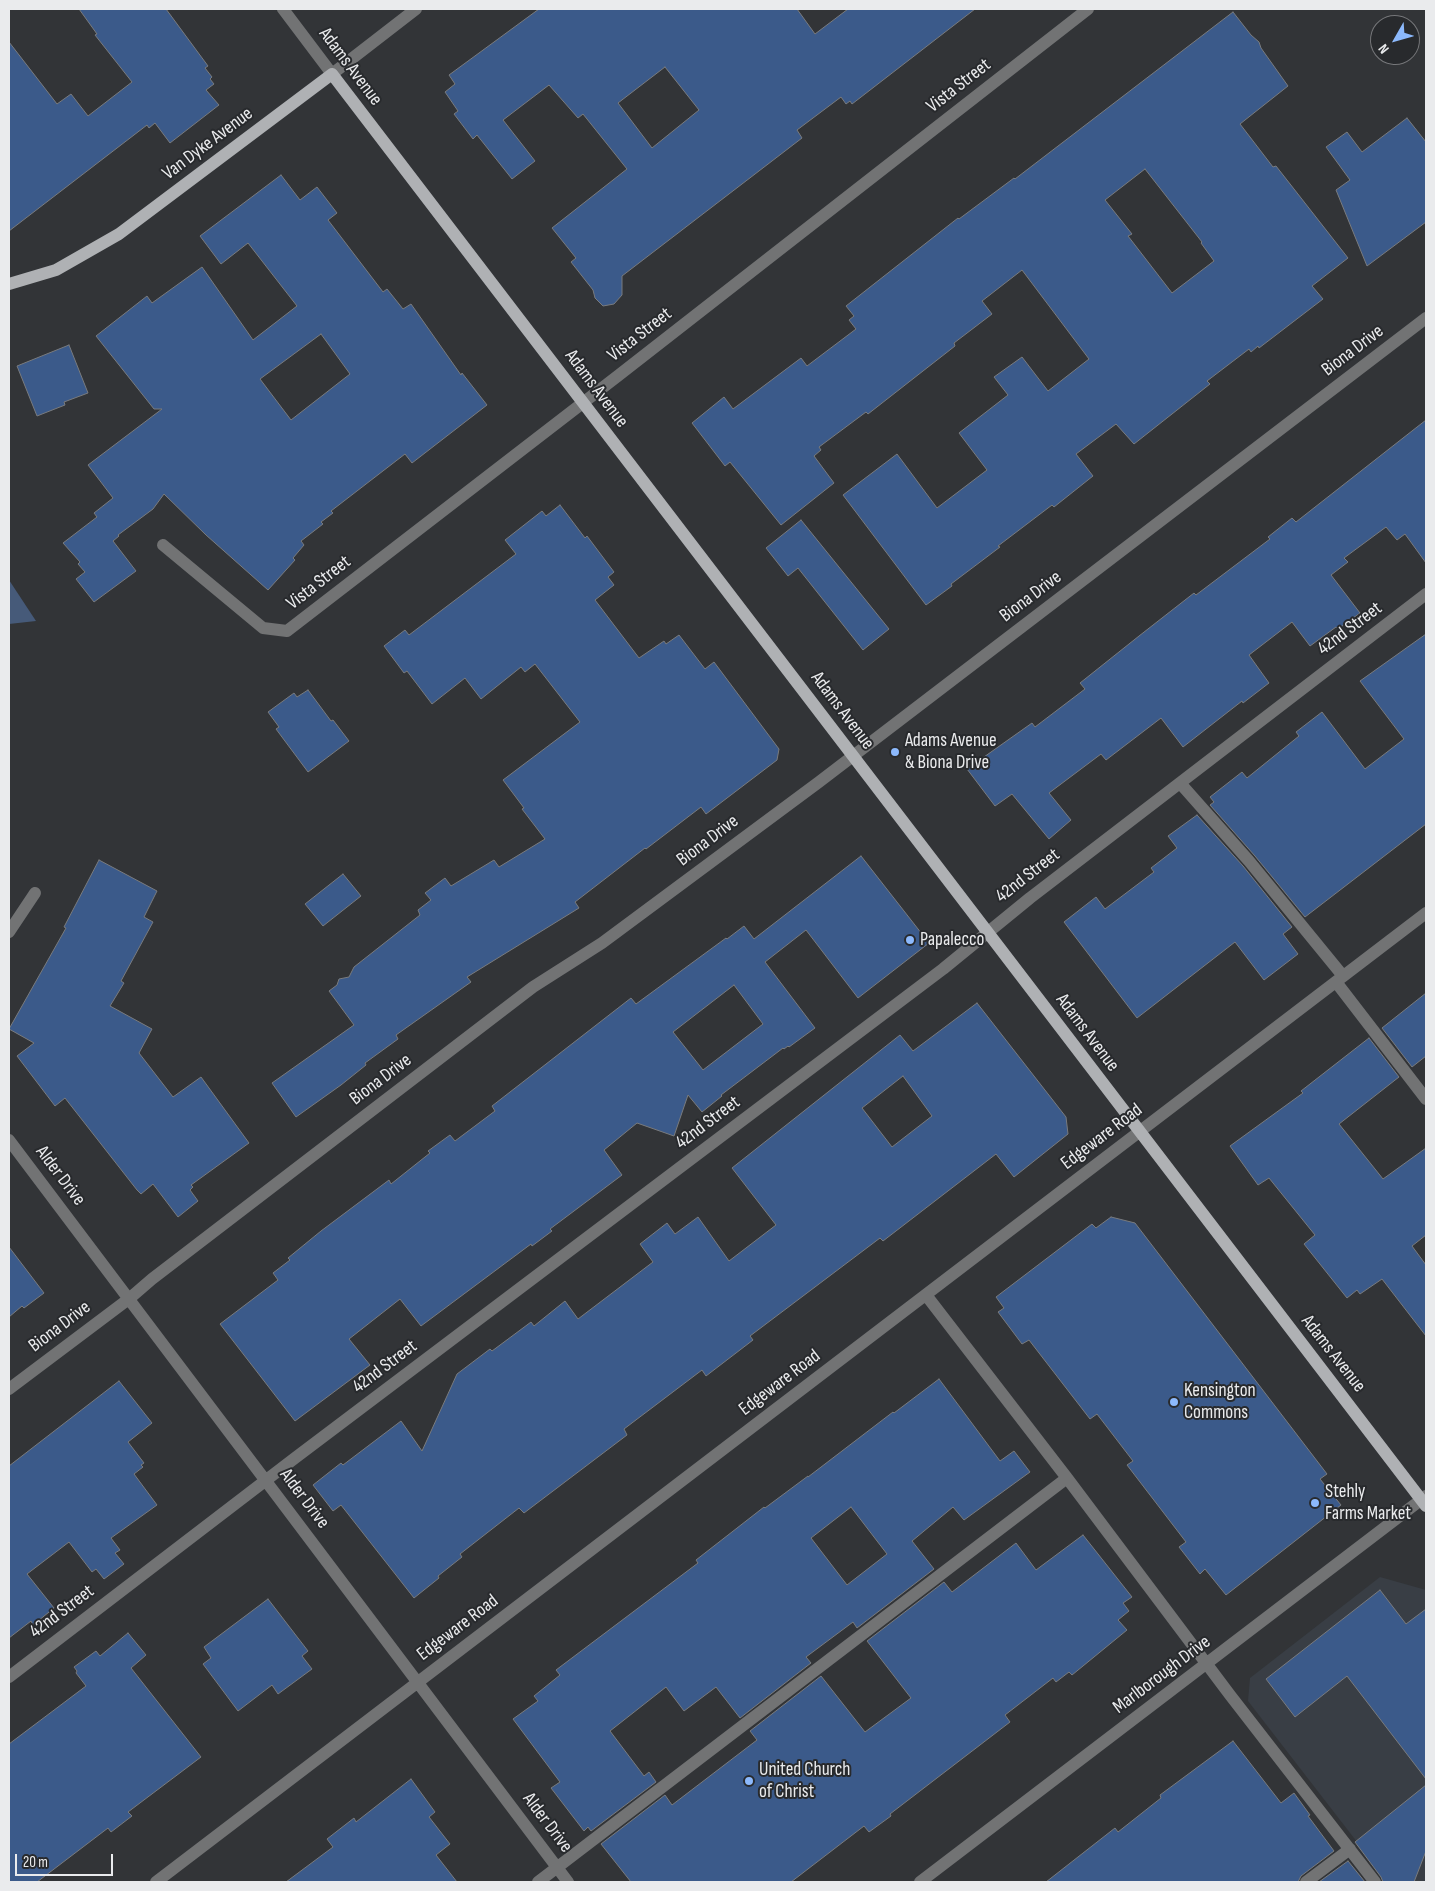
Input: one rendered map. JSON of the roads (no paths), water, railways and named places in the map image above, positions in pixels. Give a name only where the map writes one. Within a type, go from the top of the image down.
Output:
[{"type":"main road","name":"Van Dyke Avenue","points":[[9,284],[56,270],[119,234],[332,74]]},
{"type":"main road","name":"Adams Avenue","points":[[332,74],[1140,1132],[1425,1500]]},
{"type":"street","name":"Adams Avenue","points":[[283,9],[332,74]]},
{"type":"street","name":"Van Dyke Avenue","points":[[332,74],[416,9]]},
{"type":"street","name":"Vista Street","points":[[163,544],[263,628],[287,631],[1088,9]]},
{"type":"street","name":"Biona Drive","points":[[9,1389],[533,987],[602,943],[852,756],[1426,318]]},
{"type":"street","name":"42nd Street","points":[[9,1677],[266,1480],[927,981],[987,932],[1426,594]]},
{"type":"street","points":[[1180,783],[1249,861],[1339,979],[1426,1099]]},
{"type":"street","points":[[9,932],[35,893]]},
{"type":"street","name":"Edgeware Road","points":[[156,1882],[1426,913]]},
{"type":"street","name":"Alder Drive","points":[[9,1140],[130,1298],[568,1882]]},
{"type":"street","points":[[926,1295],[1375,1882]]},
{"type":"street","points":[[538,1882],[1067,1478]]},
{"type":"street","name":"Marlborough Drive","points":[[920,1882],[1425,1500]]},
{"type":"street","points":[[1306,1882],[1350,1849]]},
{"type":"place","name":"Adams Avenue & Biona Drive","points":[[895,752]]},
{"type":"place","name":"Papalecco","points":[[910,940]]},
{"type":"place","name":"Kensington Commons","points":[[1174,1402]]},
{"type":"place","name":"Stehly Farms Market","points":[[1315,1503]]},
{"type":"place","name":"United Church of Christ","points":[[749,1781]]}]
